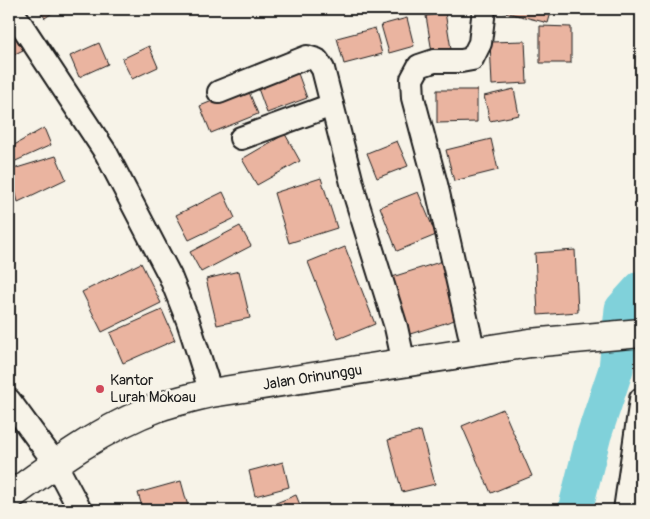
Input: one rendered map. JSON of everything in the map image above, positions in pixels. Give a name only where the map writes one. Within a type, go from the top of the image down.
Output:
[{"type":"street","points":[[11,9],[106,153],[166,267],[188,321],[211,393]]},
{"type":"street","points":[[474,353],[436,184],[413,98],[412,79],[419,66],[434,61],[472,59],[480,43],[484,9]]},
{"type":"street","points":[[218,92],[307,57],[317,60],[323,69],[355,194],[396,328],[404,364]]},
{"type":"street","points":[[241,138],[332,105]]},
{"type":"street","name":"Jalan Orinunggu","points":[[22,510],[60,471],[123,422],[160,406],[211,393],[474,353],[636,339]]},
{"type":"street","name":"Jalan Orinunggu","points":[[9,497],[166,422],[231,407],[400,382],[585,342]]},
{"type":"street","points":[[625,510],[641,399]]},
{"type":"street","points":[[9,400],[60,471],[80,510]]},
{"type":"building","points":[[38,9],[58,9],[45,18]]},
{"type":"building","points":[[493,9],[552,9],[548,23]]},
{"type":"building","points":[[445,12],[451,49],[432,52],[426,16]]},
{"type":"building","points":[[407,18],[414,46],[389,53],[381,25]]},
{"type":"building","points":[[540,26],[571,27],[571,63],[540,63]]},
{"type":"building","points":[[375,28],[382,54],[344,64],[337,38]]},
{"type":"building","points":[[13,33],[23,50],[9,57],[9,35]]},
{"type":"building","points":[[525,41],[527,83],[492,85],[490,42]]},
{"type":"building","points":[[99,43],[108,64],[79,77],[70,56]]},
{"type":"building","points":[[149,46],[158,67],[132,79],[122,59]]},
{"type":"building","points":[[296,68],[307,98],[267,113],[256,83]]},
{"type":"building","points":[[247,87],[258,114],[211,133],[200,106]]},
{"type":"building","points":[[514,89],[519,115],[490,121],[484,96]]},
{"type":"building","points":[[437,90],[477,90],[477,122],[437,123]]},
{"type":"building","points":[[44,128],[51,145],[9,164],[9,148]]},
{"type":"building","points":[[285,134],[300,161],[257,185],[242,159]]},
{"type":"building","points":[[491,139],[498,170],[454,181],[446,150]]},
{"type":"building","points":[[397,141],[408,166],[377,178],[367,153]]},
{"type":"building","points":[[56,156],[66,179],[18,202],[10,170]]},
{"type":"building","points":[[321,178],[337,228],[289,243],[274,193]]},
{"type":"building","points":[[223,192],[235,218],[189,240],[176,215]]},
{"type":"building","points":[[418,192],[436,235],[397,251],[380,207]]},
{"type":"building","points":[[240,226],[251,246],[201,272],[190,252]]},
{"type":"building","points":[[345,247],[375,324],[338,339],[308,262]]},
{"type":"building","points":[[575,250],[578,312],[538,315],[535,253]]},
{"type":"building","points":[[443,261],[461,318],[407,335],[389,278]]},
{"type":"building","points":[[141,263],[161,303],[102,332],[82,292]]},
{"type":"building","points":[[239,271],[250,318],[217,325],[206,279]]},
{"type":"building","points":[[162,310],[175,340],[123,363],[110,333]]},
{"type":"building","points":[[503,409],[532,476],[491,493],[462,426]]},
{"type":"building","points":[[421,431],[435,484],[402,492],[388,440]]},
{"type":"building","points":[[283,462],[289,487],[255,496],[249,471]]},
{"type":"building","points":[[181,481],[189,510],[143,510],[138,493]]},
{"type":"building","points":[[296,495],[302,510],[268,510],[266,507]]},
{"type":"waterway","points":[[575,510],[594,435],[616,369],[622,309],[641,288]]},
{"type":"place","name":"Kantor Lurah Mokoau","points":[[100,389]]}]
